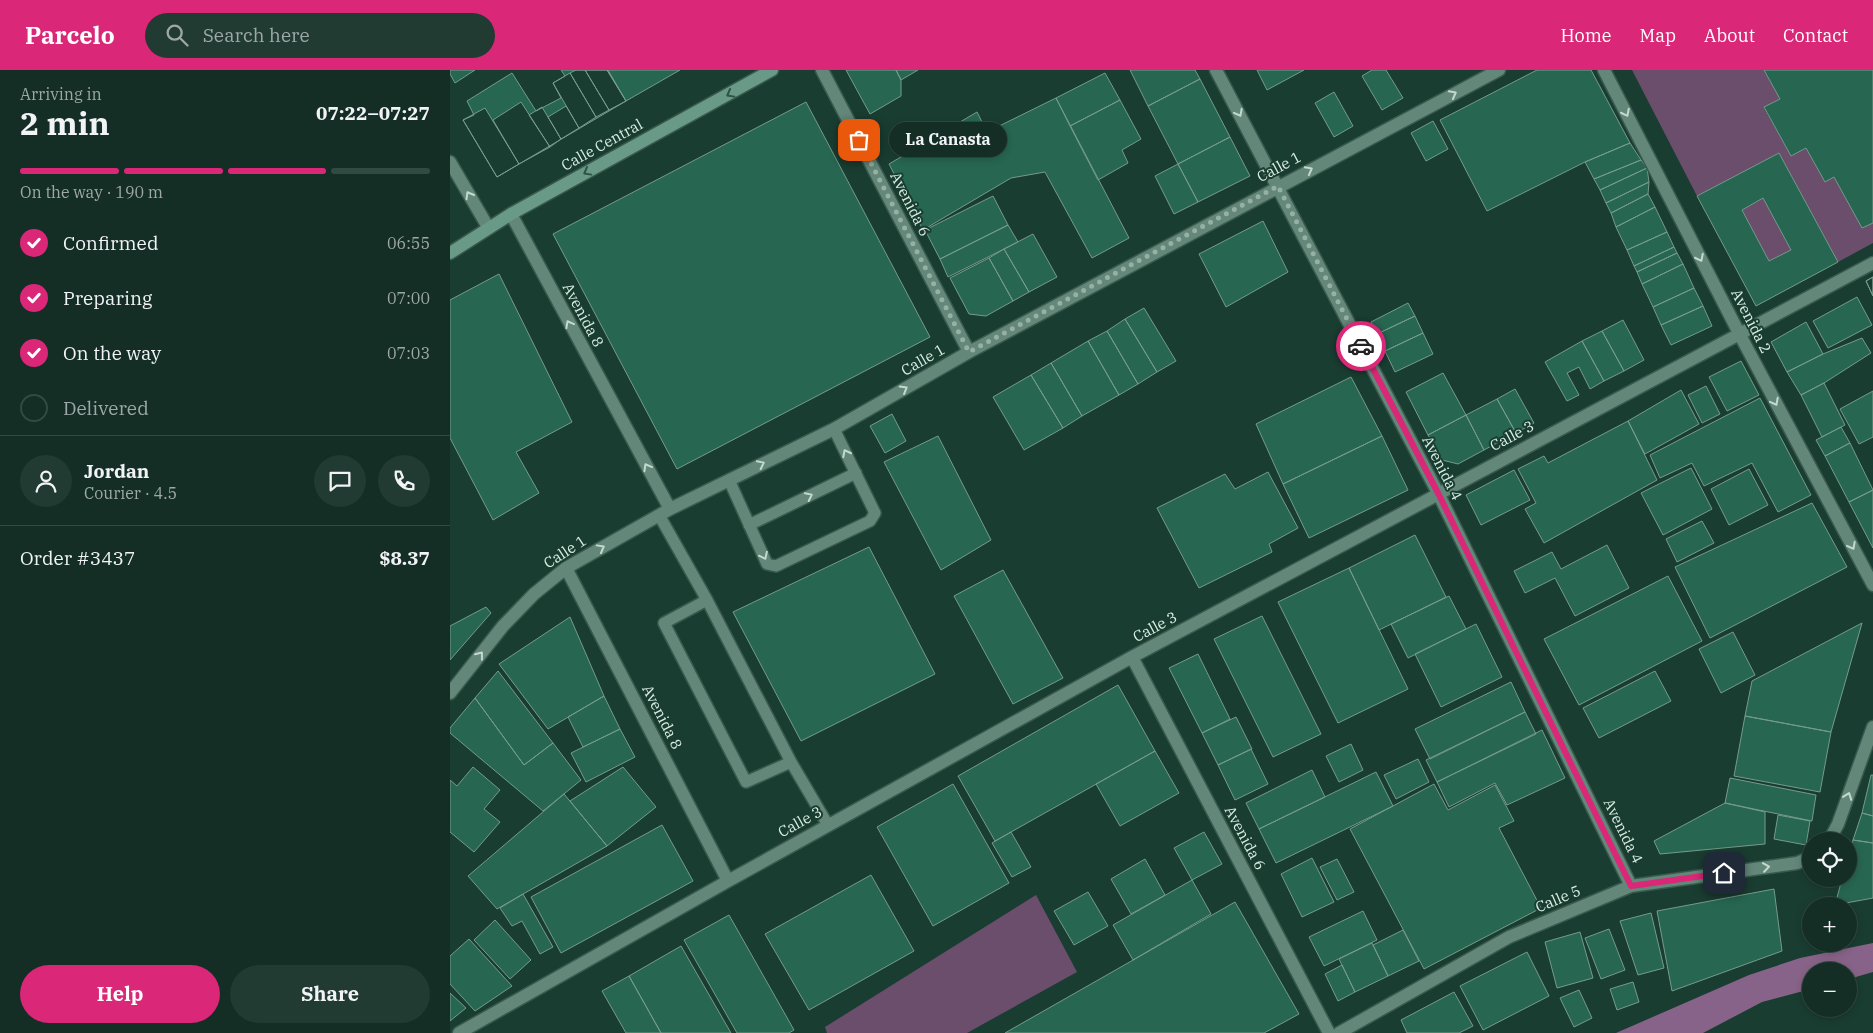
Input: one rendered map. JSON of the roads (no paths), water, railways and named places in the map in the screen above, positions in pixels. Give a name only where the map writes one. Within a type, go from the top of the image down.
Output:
[{"type":"main road","name":"Calle Central","points":[[450,253],[488,227],[772,70]]},
{"type":"street","name":"Avenida 6","points":[[822,70],[969,352]]},
{"type":"street","name":"Avenida 4","points":[[1216,70],[1438,493],[1631,886]]},
{"type":"street","name":"Calle 1","points":[[450,693],[503,626],[534,594],[566,568],[665,512],[834,429],[969,352],[1499,70]]},
{"type":"street","name":"Avenida 2","points":[[1604,70],[1740,335],[1873,585]]},
{"type":"street","points":[[450,162],[488,227]]},
{"type":"street","name":"Avenida 8","points":[[511,214],[665,512]]},
{"type":"street","name":"Calle 3","points":[[459,1033],[728,880],[1132,657],[1873,263]]},
{"type":"street","name":"Avenida 8","points":[[566,568],[728,880]]},
{"type":"street","name":"Avenida 6","points":[[1132,657],[1329,1033]]},
{"type":"street","points":[[1834,832],[1873,727]]},
{"type":"street","name":"Calle 5","points":[[1339,1033],[1509,937],[1631,886],[1802,861]]},
{"type":"lane","points":[[729,480],[767,564],[776,566],[870,521],[875,513],[834,429]]},
{"type":"lane","points":[[749,525],[856,473]]},
{"type":"lane","points":[[665,512],[707,600],[792,762],[828,825]]},
{"type":"lane","points":[[707,600],[664,623],[746,782],[792,762]]},
{"type":"place","name":"La Canasta","points":[[859,140]]}]
